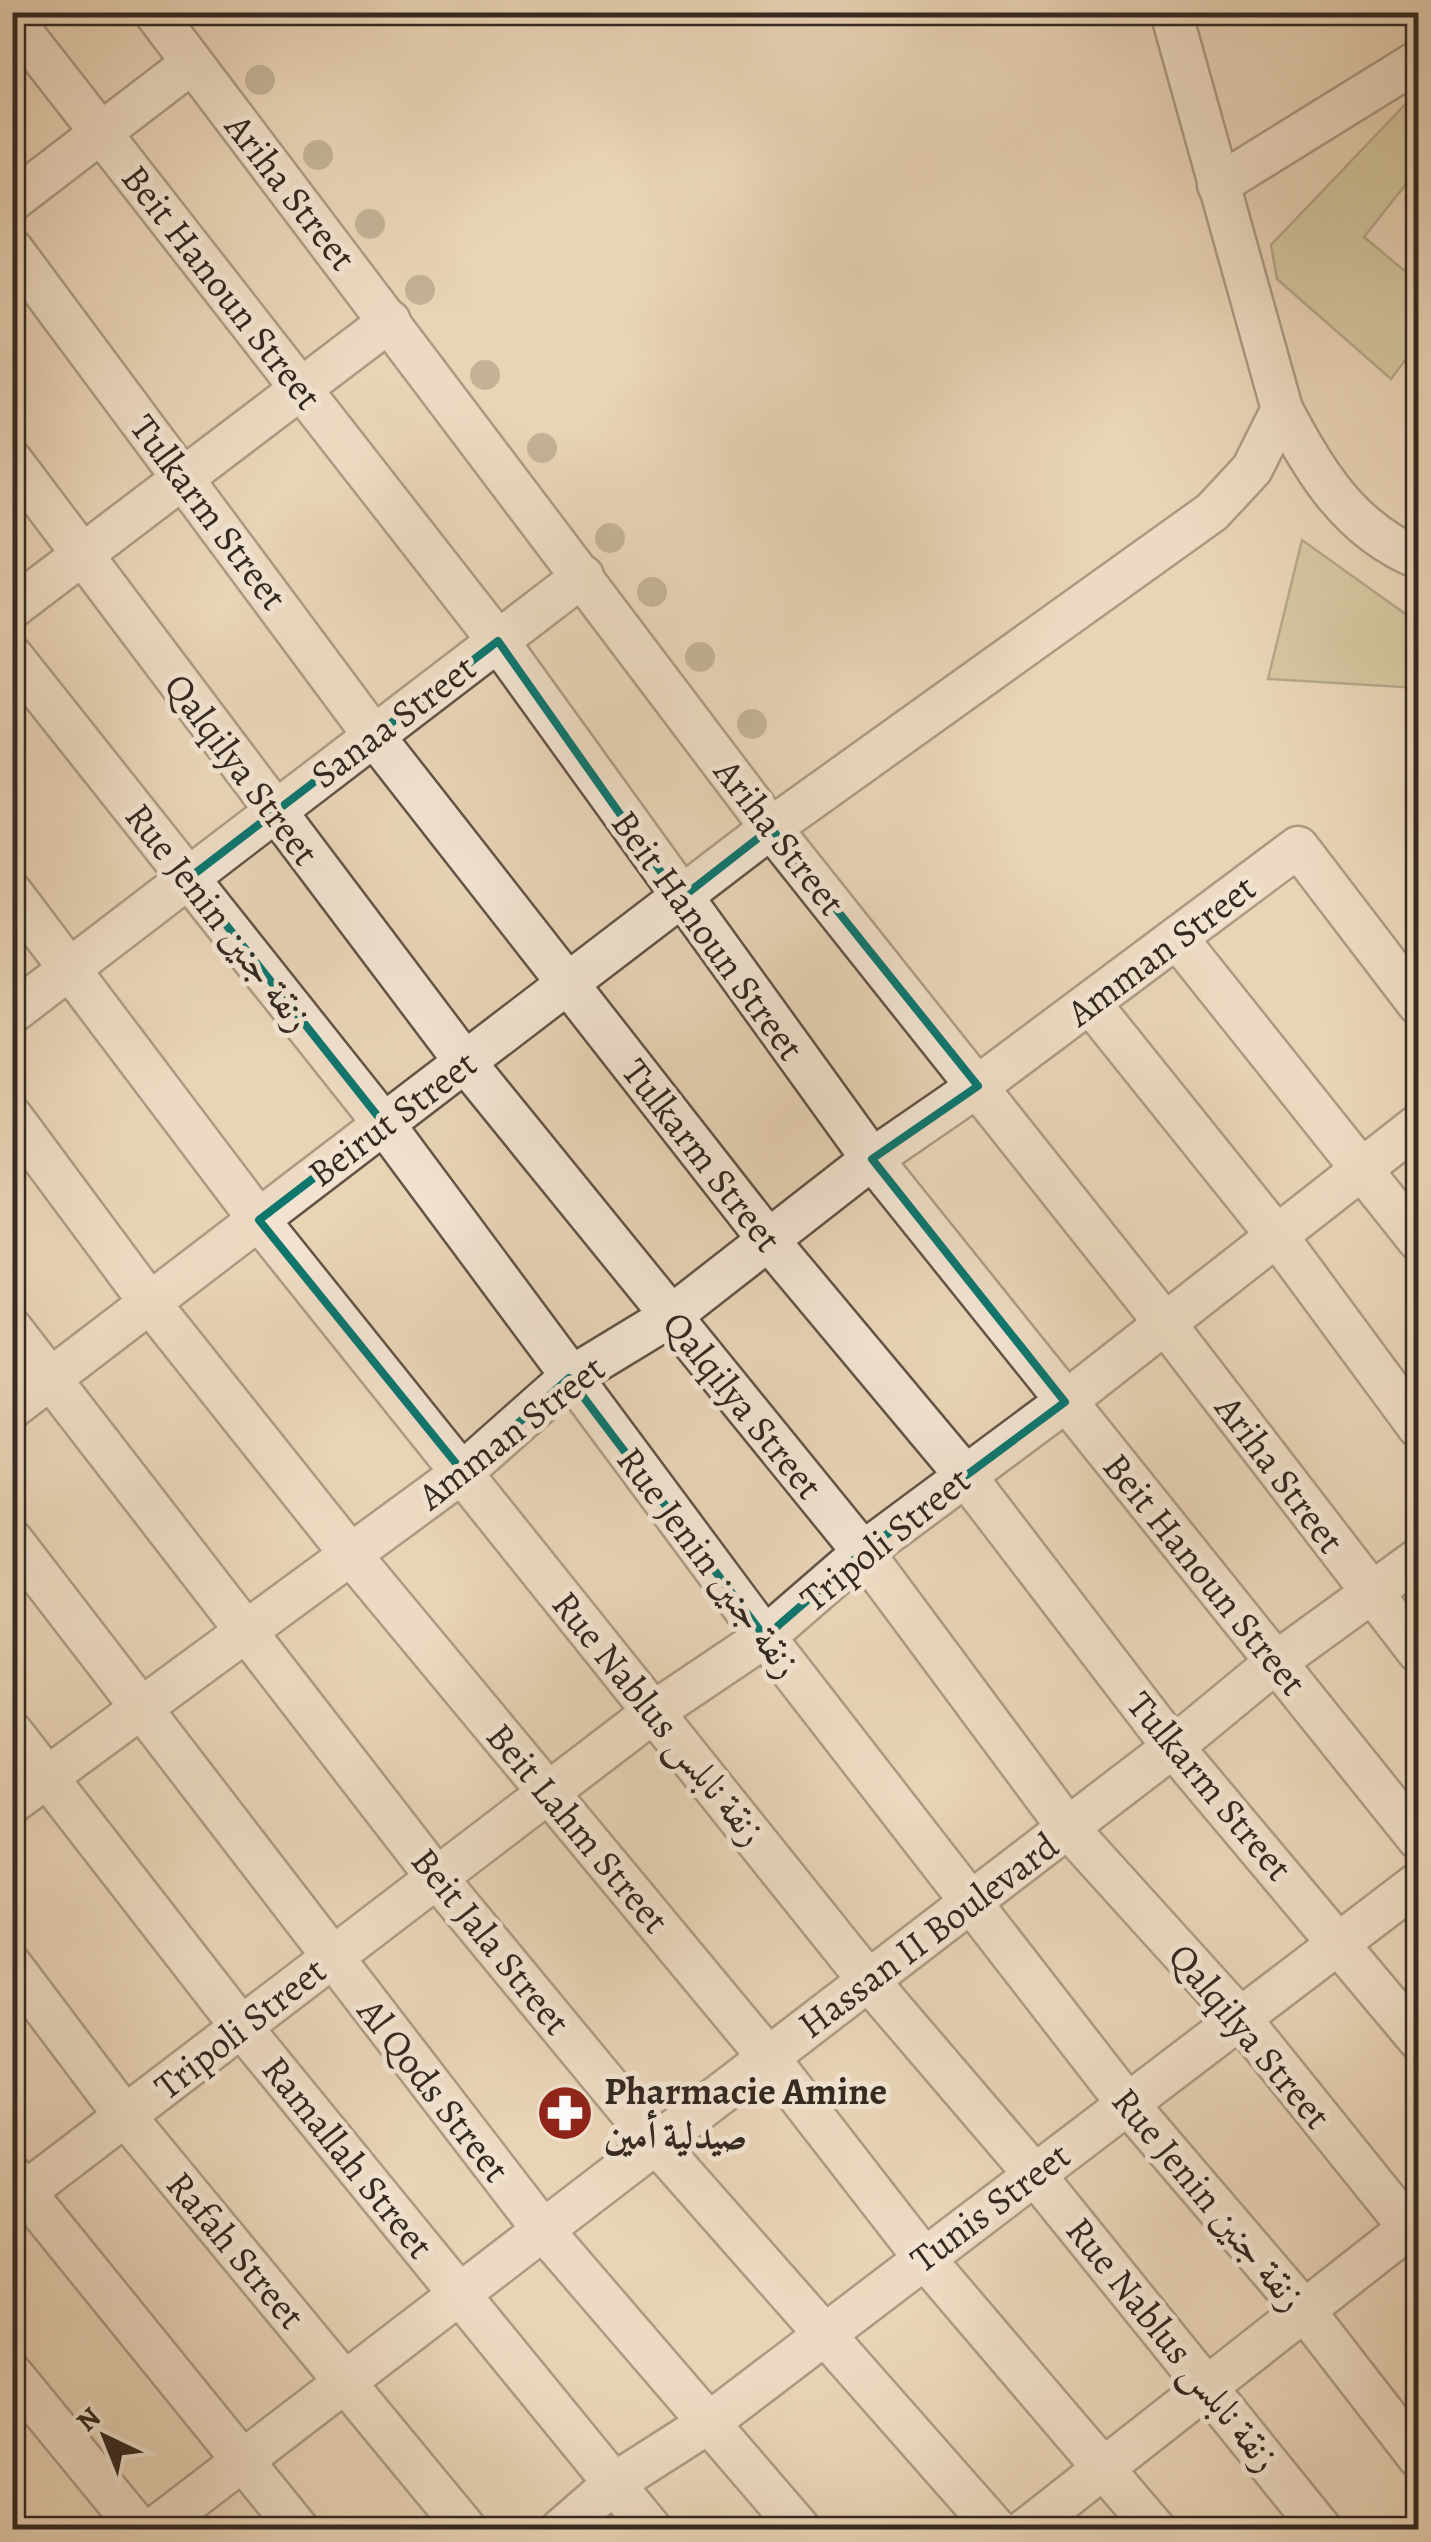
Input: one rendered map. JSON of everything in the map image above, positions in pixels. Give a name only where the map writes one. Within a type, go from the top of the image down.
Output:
[{"type":"street","name":"Ariha Street","points":[[154,12],[771,828],[1164,1322],[1418,1652]]},
{"type":"street","points":[[1171,12],[1282,408],[1305,454],[1346,511],[1418,558]]},
{"type":"street","name":"Beit Hanoun Street","points":[[12,18],[498,641],[680,899],[872,1159],[1418,1839]]},
{"type":"street","points":[[1218,186],[1418,61]]},
{"type":"street","points":[[12,201],[192,63]]},
{"type":"street","name":"Tulkarm Street","points":[[12,249],[374,736],[770,1242],[964,1474],[1173,1747],[1418,2039]]},
{"type":"street","points":[[12,608],[390,321]]},
{"type":"street","name":"Beirut Street","points":[[12,1408],[771,828],[1212,512],[1252,469],[1282,408]]},
{"type":"street","name":"Qalqilya Street","points":[[12,462],[465,1062],[863,1552],[1068,1828],[1240,2018],[1415,2230]]},
{"type":"street","name":"Sanaa Street","points":[[12,1013],[583,576]]},
{"type":"street","name":"Rue Jenin زنقة جنين","points":[[12,656],[384,1124],[765,1638],[1126,2102],[1304,2310],[1418,2457]]},
{"type":"street","name":"Amman Street","points":[[12,1803],[143,1711],[463,1472],[569,1378],[671,1316],[872,1159],[978,1086],[1298,847],[1418,1004]]},
{"type":"street","name":"Rue Nablus زنقة نابلس","points":[[12,893],[259,1220],[868,1980],[1035,2174],[1209,2385],[1322,2530]]},
{"type":"street","points":[[1178,938],[1418,1240]]},
{"type":"street","points":[[1090,1003],[1276,1236],[1418,1426]]},
{"type":"street","name":"Beit Lahm Street","points":[[12,1117],[150,1303],[351,1556],[768,2057],[924,2258],[1156,2530]]},
{"type":"street","name":"Tripoli Street","points":[[17,2190],[125,2116],[654,1711],[765,1638],[863,1552],[1065,1402],[1418,1125]]},
{"type":"street","name":"Beit Jala Street","points":[[12,1330],[250,1631],[437,1878],[656,2143],[997,2530]]},
{"type":"street","name":"Al Qods Street","points":[[12,1540],[543,2230],[801,2530]]},
{"type":"street","name":"Hassan II Boulevard","points":[[152,2530],[1173,1747],[1276,1662],[1418,1559]]},
{"type":"street","name":"Ramallah Street","points":[[12,1732],[242,2028],[652,2530]]},
{"type":"street","name":"Tunis Street","points":[[560,2530],[612,2484],[710,2422],[1418,1883]]},
{"type":"street","name":"Rafah Street","points":[[12,1966],[125,2116],[467,2530]]},
{"type":"street","points":[[17,2190],[299,2530]]},
{"type":"street","points":[[1025,2530],[1304,2310],[1415,2230]]},
{"type":"street","points":[[12,2374],[140,2530]]},
{"type":"highlighted area","points":[[498,641],[680,899],[771,828],[978,1086],[872,1159],[1065,1402],[863,1552],[765,1637],[569,1378],[463,1472],[259,1220],[384,1124],[189,878]]},
{"type":"shaded area","points":[[1418,91],[1418,169],[1364,237],[1418,282],[1418,343],[1391,379],[1277,279],[1271,245]]},
{"type":"shaded area","points":[[1302,540],[1418,623],[1418,688],[1268,679]]},
{"type":"place","name":"Pharmacie Amine صيدلية أمين","points":[[565,2113]]}]
